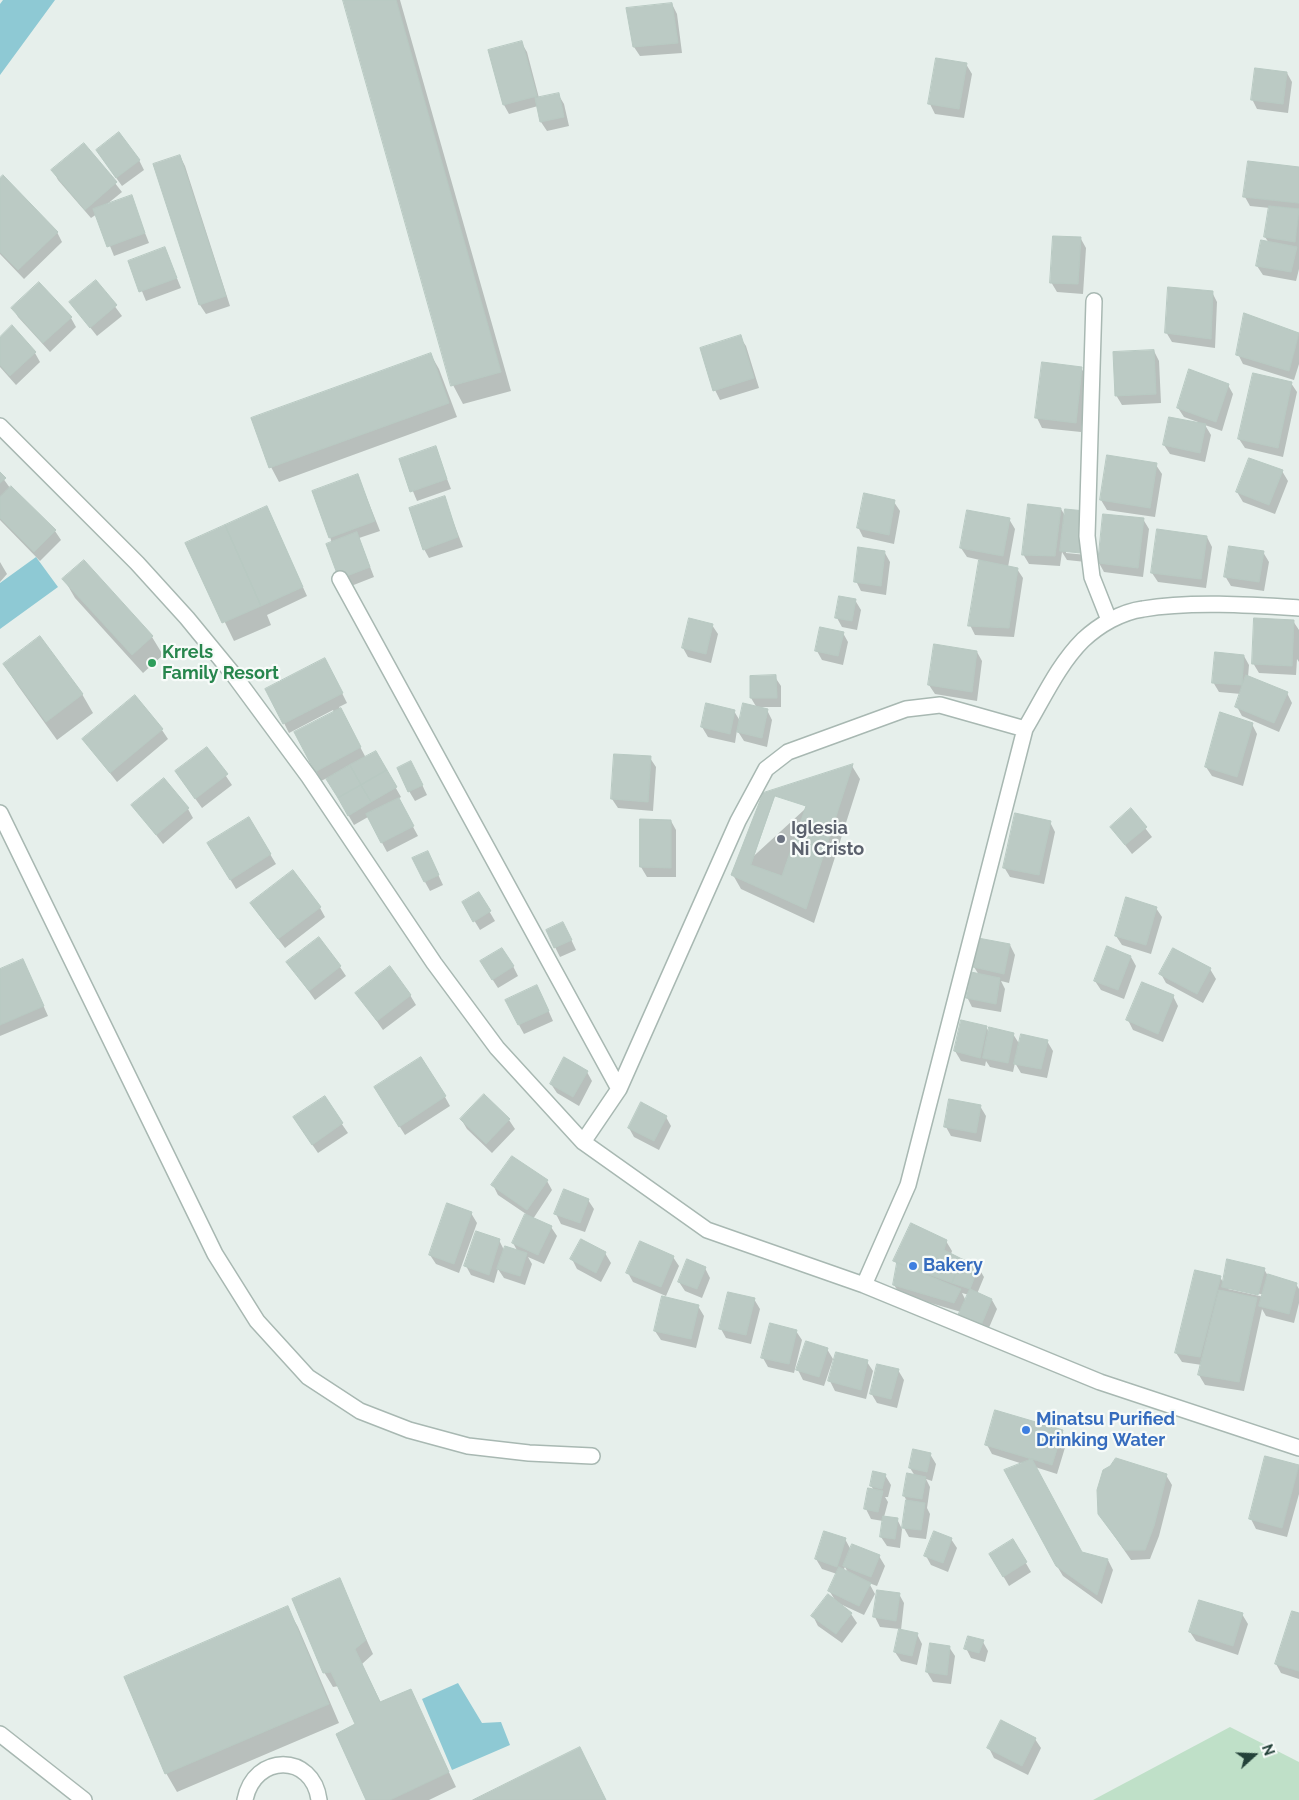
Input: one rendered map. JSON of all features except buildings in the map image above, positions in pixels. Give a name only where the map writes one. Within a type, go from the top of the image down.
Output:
[{"type":"street","points":[[1094,301],[1086,536],[1092,577],[1109,620]]},
{"type":"street","points":[[0,426],[137,563],[187,618],[233,674],[309,777],[434,963],[492,1040],[583,1142],[707,1230],[864,1285],[1100,1382],[1299,1448]]},
{"type":"street","points":[[340,579],[619,1089]]},
{"type":"street","points":[[864,1285],[908,1185],[1025,729],[1063,665],[1083,640],[1109,620],[1142,609],[1182,605],[1299,608]]},
{"type":"street","points":[[583,1142],[619,1089],[738,821],[766,769],[788,752],[906,709],[940,705],[1025,729]]},
{"type":"street","points":[[0,813],[216,1254],[257,1321],[308,1377],[360,1411],[409,1430],[468,1446],[529,1453],[592,1456]]},
{"type":"street","points":[[0,1734],[84,1800]]},
{"type":"street","points":[[245,1800],[247,1789],[256,1776],[270,1766],[282,1764],[304,1772],[316,1788],[319,1800]]},
{"type":"green space","points":[[1230,1727],[1299,1762],[1299,1800],[1093,1800]]},
{"type":"water","points":[[3,0],[55,0],[0,75],[0,4]]},
{"type":"water","points":[[36,557],[58,587],[0,629],[0,583]]},
{"type":"water","points":[[458,1683],[482,1723],[501,1722],[510,1745],[452,1770],[422,1699]]},
{"type":"place","name":"Krrels Family Resort","points":[[152,663]]},
{"type":"place","name":"Iglesia Ni Cristo","points":[[781,839]]},
{"type":"place","name":"Bakery","points":[[913,1266]]},
{"type":"place","name":"Minatsu Purified Drinking Water","points":[[1026,1430]]}]
